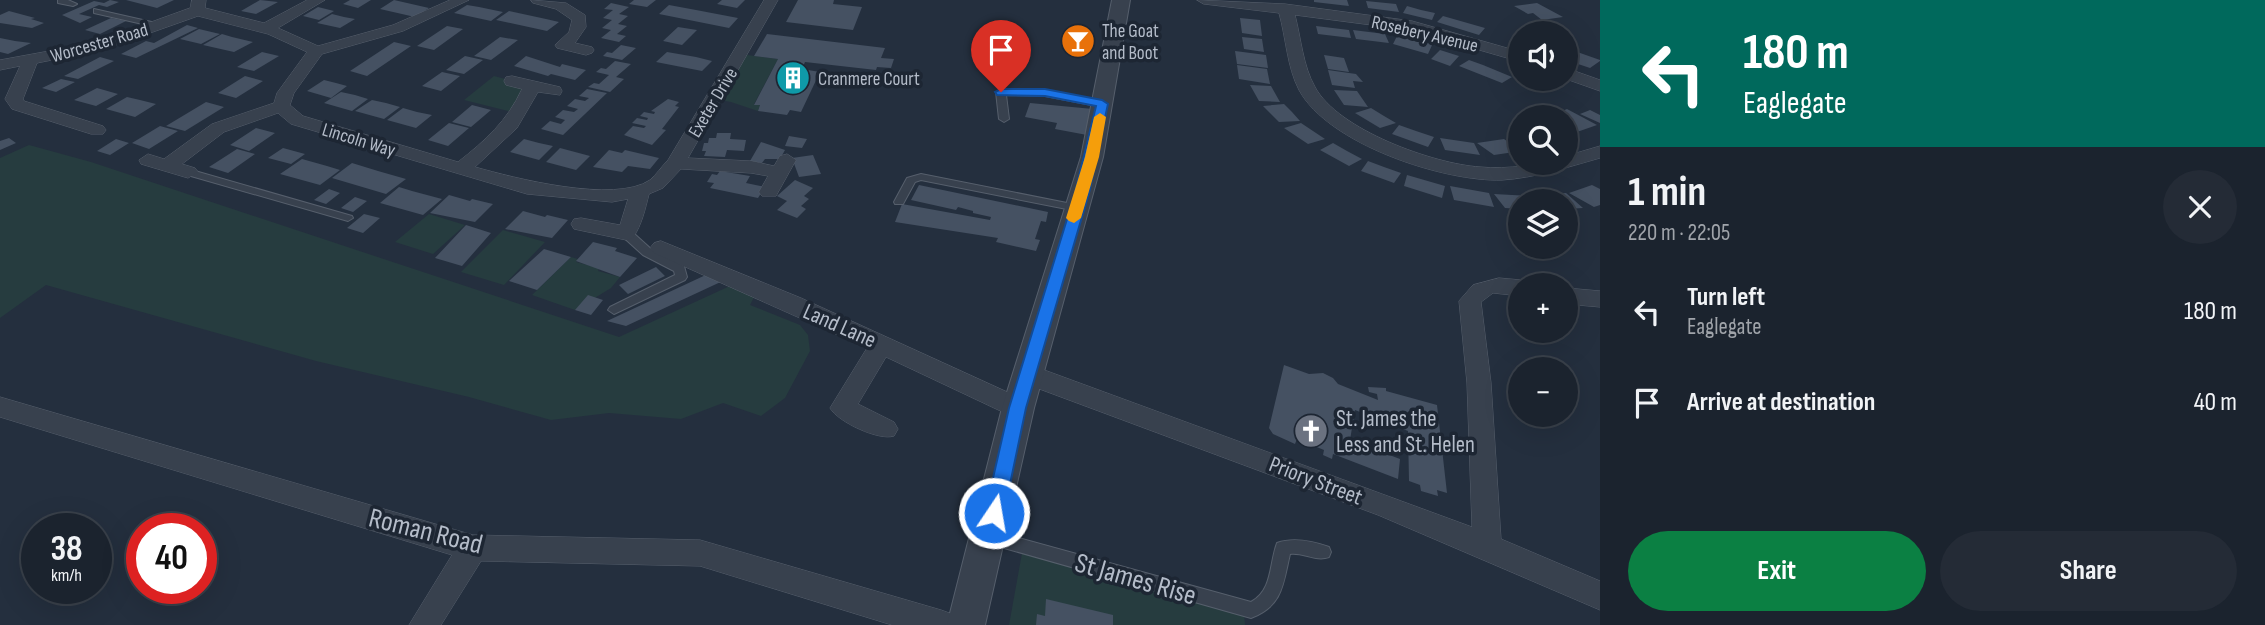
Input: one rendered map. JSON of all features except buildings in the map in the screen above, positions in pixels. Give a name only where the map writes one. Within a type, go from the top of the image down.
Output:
[{"type":"street","points":[[266,28],[318,0]]},
{"type":"street","points":[[538,0],[561,6],[580,18],[580,26],[574,37],[556,44],[586,50]]},
{"type":"street","name":"Exeter Drive","points":[[640,191],[656,184],[676,163],[771,0]]},
{"type":"street","points":[[967,625],[1017,408],[1052,299],[1092,157],[1121,0]]},
{"type":"street","name":"Rosebery Avenue","points":[[1205,0],[1412,26],[1508,53]]},
{"type":"street","points":[[167,166],[218,128],[281,106],[286,93],[316,51],[398,28],[455,1]]},
{"type":"street","points":[[198,6],[300,40],[316,51]]},
{"type":"street","name":"Worcester Road","points":[[0,65],[96,47],[198,6]]},
{"type":"street","points":[[1285,8],[1307,90],[1329,114],[1362,135],[1407,155],[1445,166],[1498,174],[1508,172]]},
{"type":"street","points":[[366,21],[398,28]]},
{"type":"street","points":[[30,61],[14,99],[18,105],[97,130]]},
{"type":"street","points":[[1578,78],[1600,86]]},
{"type":"street","points":[[512,81],[554,91]]},
{"type":"street","points":[[460,169],[508,131],[520,114],[532,86]]},
{"type":"street","name":"Lincoln Way","points":[[281,106],[297,120],[527,188],[612,196],[640,191]]},
{"type":"street","points":[[56,136],[77,123]]},
{"type":"street","points":[[1578,158],[1600,152]]},
{"type":"street","points":[[148,160],[188,172]]},
{"type":"street","points":[[676,163],[783,167],[769,192]]},
{"type":"street","points":[[581,224],[608,232],[626,233],[633,219],[640,191]]},
{"type":"street","name":"Land Lane","points":[[661,248],[882,344],[1017,408]]},
{"type":"street","points":[[1487,546],[1479,383],[1470,301],[1477,290],[1483,287],[1508,286]]},
{"type":"street","points":[[1578,297],[1600,299]]},
{"type":"street","points":[[882,344],[843,408],[885,429]]},
{"type":"street","name":"Priory Street","points":[[1027,374],[1245,453],[1487,546],[1600,596]]},
{"type":"street","name":"Roman Road","points":[[0,407],[473,548],[700,553],[941,625]]},
{"type":"street","points":[[424,625],[473,548]]},
{"type":"lane","points":[[97,10],[156,25]]},
{"type":"lane","points":[[1004,119],[1001,92],[1045,93],[1102,104]]},
{"type":"lane","points":[[188,172],[348,218]]},
{"type":"lane","points":[[899,202],[911,180],[920,177],[1077,208]]},
{"type":"lane","points":[[614,310],[681,277],[680,269],[647,252],[626,233]]},
{"type":"lane","name":"St James Rise","points":[[989,537],[1251,610],[1262,608],[1270,600],[1283,548],[1295,545],[1323,552]]},
{"type":"green space","points":[[740,54],[778,59],[754,104],[760,105],[758,111],[714,99]]},
{"type":"green space","points":[[494,76],[532,86],[520,114],[464,100]]},
{"type":"green space","points":[[29,145],[91,162],[619,337],[732,285],[754,297],[750,305],[800,325],[808,335],[810,351],[785,398],[761,416],[723,403],[681,419],[609,413],[551,420],[469,397],[316,361],[46,285],[0,318],[0,158]]},
{"type":"green space","points":[[429,214],[465,225],[433,254],[395,242]]},
{"type":"green space","points":[[503,230],[545,242],[504,285],[461,272]]},
{"type":"green space","points":[[571,257],[578,259],[576,262],[599,268],[598,271],[620,277],[611,288],[575,310],[532,295]]},
{"type":"green space","points":[[1022,553],[1244,614],[1245,625],[1009,625]]},
{"type":"slow traffic","points":[[1074,218],[1092,157],[1100,117]]},
{"type":"place","name":"The Goat and Boot","points":[[1078,41]]},
{"type":"place","name":"Cranmere Court","points":[[793,78]]},
{"type":"place","name":"St. James the Less and St. Helen","points":[[1311,431]]},
{"type":"route","points":[[994,513],[1017,408],[1082,193],[1102,104],[1045,93],[1001,92]]}]
